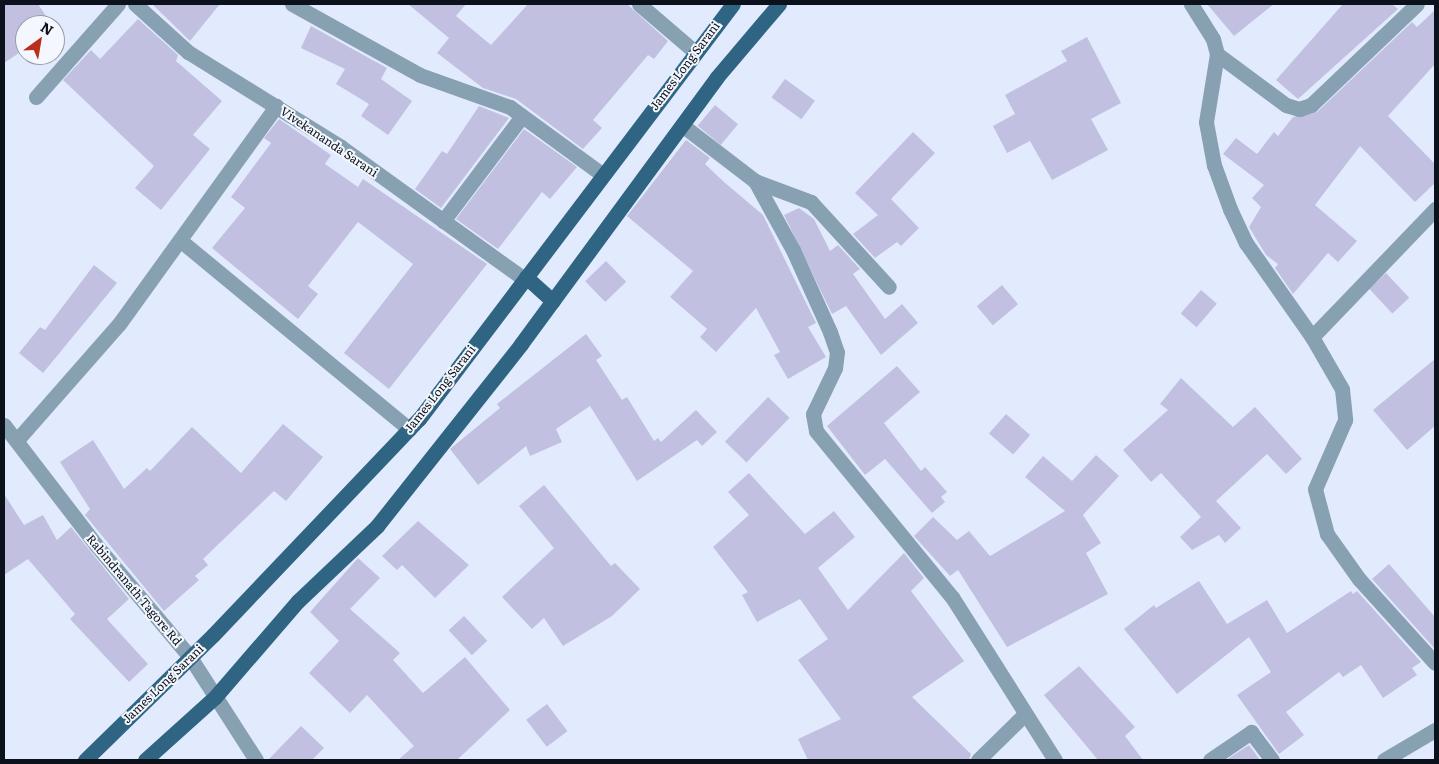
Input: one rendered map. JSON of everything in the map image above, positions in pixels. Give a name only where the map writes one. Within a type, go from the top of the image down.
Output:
[{"type":"main road","name":"James Long Sarani","points":[[85,760],[190,657],[409,429],[733,4]]},
{"type":"main road","points":[[145,760],[215,696],[298,601],[377,526],[553,301],[682,125],[779,4]]},
{"type":"main road","points":[[525,278],[553,301]]},
{"type":"street","points":[[36,97],[118,4]]},
{"type":"street","name":"Vivekananda Sarani","points":[[135,4],[188,52],[276,106],[525,278]]},
{"type":"street","points":[[292,4],[317,9],[420,76],[493,99],[522,116],[603,175]]},
{"type":"street","points":[[639,4],[695,52]]},
{"type":"street","points":[[1191,4],[1213,39],[1217,54],[1206,122],[1214,164],[1246,243],[1312,337],[1342,389],[1345,420],[1315,489],[1327,534],[1359,579],[1435,663]]},
{"type":"street","points":[[1217,54],[1286,105],[1299,109],[1311,105],[1418,4]]},
{"type":"street","points":[[17,440],[119,324],[181,241],[276,106]]},
{"type":"street","points":[[443,221],[522,116]]},
{"type":"street","points":[[682,125],[755,181],[811,202],[889,287]]},
{"type":"street","points":[[755,181],[793,250],[837,352],[836,368],[814,414],[816,431],[952,597],[1024,715],[1055,760]]},
{"type":"street","points":[[1312,337],[1435,209]]},
{"type":"street","points":[[181,241],[409,429]]},
{"type":"street","name":"Rabindranath Tagore Rd","points":[[4,425],[96,545],[190,657],[256,760]]},
{"type":"street","points":[[978,760],[1024,715]]},
{"type":"street","points":[[1384,760],[1435,730]]},
{"type":"street","points":[[1210,760],[1251,732],[1272,760]]},
{"type":"building","points":[[4,4],[38,4],[45,15],[15,15],[15,56],[4,63]]},
{"type":"building","points":[[152,4],[220,4],[190,41]]},
{"type":"building","points":[[408,4],[466,4],[456,16],[491,45],[528,4],[627,4],[668,41],[654,59],[648,55],[593,120],[602,128],[583,149],[516,99],[483,88],[437,53],[449,38]]},
{"type":"building","points":[[1207,4],[1274,4],[1234,36]]},
{"type":"building","points":[[1343,4],[1392,4],[1398,9],[1298,99],[1276,80]]},
{"type":"building","points":[[1435,10],[1435,64],[1388,116],[1435,164],[1435,183],[1415,202],[1360,146],[1315,205],[1357,241],[1338,262],[1328,253],[1293,294],[1275,268],[1278,264],[1266,255],[1249,227],[1261,207],[1252,198],[1264,185],[1223,154],[1236,138],[1257,154],[1274,132],[1278,136],[1293,117],[1317,112],[1412,22],[1417,27]]},
{"type":"building","points":[[138,19],[178,55],[176,61],[222,101],[193,135],[210,149],[161,210],[135,188],[154,166],[63,80],[91,50],[100,59]]},
{"type":"building","points":[[311,26],[387,68],[381,79],[412,101],[388,135],[361,116],[369,104],[336,84],[345,69],[301,48]]},
{"type":"building","points":[[1087,37],[1121,103],[1091,119],[1108,150],[1052,180],[1030,141],[1007,153],[993,126],[1015,114],[1005,95],[1067,61],[1061,51]]},
{"type":"building","points":[[785,79],[815,101],[801,119],[771,98]]},
{"type":"building","points":[[715,105],[738,124],[721,145],[698,126]]},
{"type":"building","points":[[479,106],[509,118],[441,208],[415,189],[442,151],[447,154]]},
{"type":"building","points":[[279,119],[331,155],[325,164],[358,187],[363,179],[487,264],[389,389],[344,353],[413,264],[358,222],[308,286],[318,294],[298,319],[212,248],[245,208],[231,197],[271,143],[264,138]]},
{"type":"building","points":[[524,129],[577,167],[550,199],[542,192],[498,249],[456,219]]},
{"type":"building","points":[[913,132],[935,153],[891,199],[919,228],[901,246],[897,242],[875,258],[853,234],[878,215],[855,193]]},
{"type":"building","points":[[686,140],[710,158],[705,164],[763,215],[816,323],[808,327],[826,357],[788,379],[774,355],[780,352],[756,308],[716,352],[700,337],[707,329],[670,297],[693,271],[627,216]]},
{"type":"building","points":[[799,208],[814,219],[830,251],[838,245],[860,269],[853,274],[885,319],[902,304],[918,323],[881,355],[846,306],[832,314],[784,215]]},
{"type":"building","points":[[606,261],[626,282],[605,302],[585,281]]},
{"type":"building","points":[[94,265],[117,283],[43,373],[19,353],[40,327],[45,330]]},
{"type":"building","points":[[1386,273],[1409,298],[1392,314],[1369,289]]},
{"type":"building","points":[[1002,285],[1018,304],[993,325],[977,306]]},
{"type":"building","points":[[1201,290],[1217,304],[1197,327],[1181,313]]},
{"type":"building","points":[[586,334],[602,356],[596,360],[622,400],[627,397],[654,441],[658,438],[661,442],[696,410],[717,432],[702,446],[697,440],[637,481],[590,406],[556,429],[562,442],[530,456],[526,446],[478,485],[450,449],[500,408],[497,404]]},
{"type":"building","points":[[1435,359],[1435,426],[1407,450],[1373,410]]},
{"type":"building","points":[[897,366],[920,392],[884,423],[921,471],[925,467],[947,492],[941,497],[945,502],[932,513],[885,459],[865,475],[827,426]]},
{"type":"building","points":[[1181,378],[1233,427],[1255,407],[1302,459],[1286,474],[1267,454],[1216,501],[1241,528],[1225,543],[1219,535],[1192,550],[1180,537],[1201,517],[1161,473],[1151,482],[1123,450],[1168,410],[1160,404]]},
{"type":"building","points":[[768,397],[790,418],[747,462],[725,442]]},
{"type":"building","points":[[1006,414],[1030,435],[1013,455],[989,434]]},
{"type":"building","points":[[283,424],[323,457],[286,501],[274,491],[203,559],[208,565],[195,576],[199,580],[164,611],[85,515],[90,509],[60,462],[93,440],[124,489],[147,468],[150,471],[192,427],[241,473]]},
{"type":"building","points":[[1096,455],[1119,476],[1083,515],[1101,543],[1086,553],[1108,594],[1007,647],[958,570],[950,576],[914,536],[933,517],[957,540],[969,531],[990,556],[1065,511],[1025,477],[1043,456],[1072,481]]},
{"type":"building","points":[[749,473],[805,534],[834,511],[855,537],[818,568],[848,610],[904,553],[924,578],[911,591],[964,661],[912,697],[971,754],[969,760],[808,760],[798,739],[841,719],[798,660],[828,639],[800,599],[757,622],[742,595],[748,592],[713,547],[749,515],[728,492]]},
{"type":"building","points":[[544,485],[611,566],[615,563],[640,589],[612,616],[563,646],[544,618],[532,629],[502,597],[554,548],[519,506]]},
{"type":"building","points":[[4,494],[24,525],[43,515],[57,540],[71,527],[129,599],[107,619],[148,664],[129,682],[70,619],[75,614],[28,559],[4,575]]},
{"type":"building","points":[[418,521],[469,565],[435,598],[402,565],[397,570],[382,556]]},
{"type":"building","points":[[358,558],[380,578],[350,609],[400,653],[393,660],[423,693],[465,657],[510,710],[457,760],[398,760],[414,746],[367,695],[350,713],[309,673],[339,641],[310,612]]},
{"type":"building","points":[[1389,564],[1435,617],[1435,649],[1372,579]]},
{"type":"building","points":[[1199,581],[1227,624],[1267,600],[1287,633],[1351,591],[1353,594],[1357,591],[1421,662],[1412,668],[1417,675],[1383,698],[1361,665],[1343,677],[1339,672],[1286,712],[1304,735],[1279,754],[1237,695],[1271,672],[1249,637],[1177,694],[1124,629],[1154,605],[1156,608]]},
{"type":"building","points":[[464,616],[487,641],[472,655],[449,630]]},
{"type":"building","points":[[1079,666],[1135,727],[1125,736],[1143,760],[1098,760],[1044,695]]},
{"type":"building","points":[[547,704],[567,731],[547,747],[526,720]]},
{"type":"building","points":[[301,726],[324,748],[312,760],[268,760]]},
{"type":"building","points":[[1249,745],[1260,760],[1226,760]]}]
